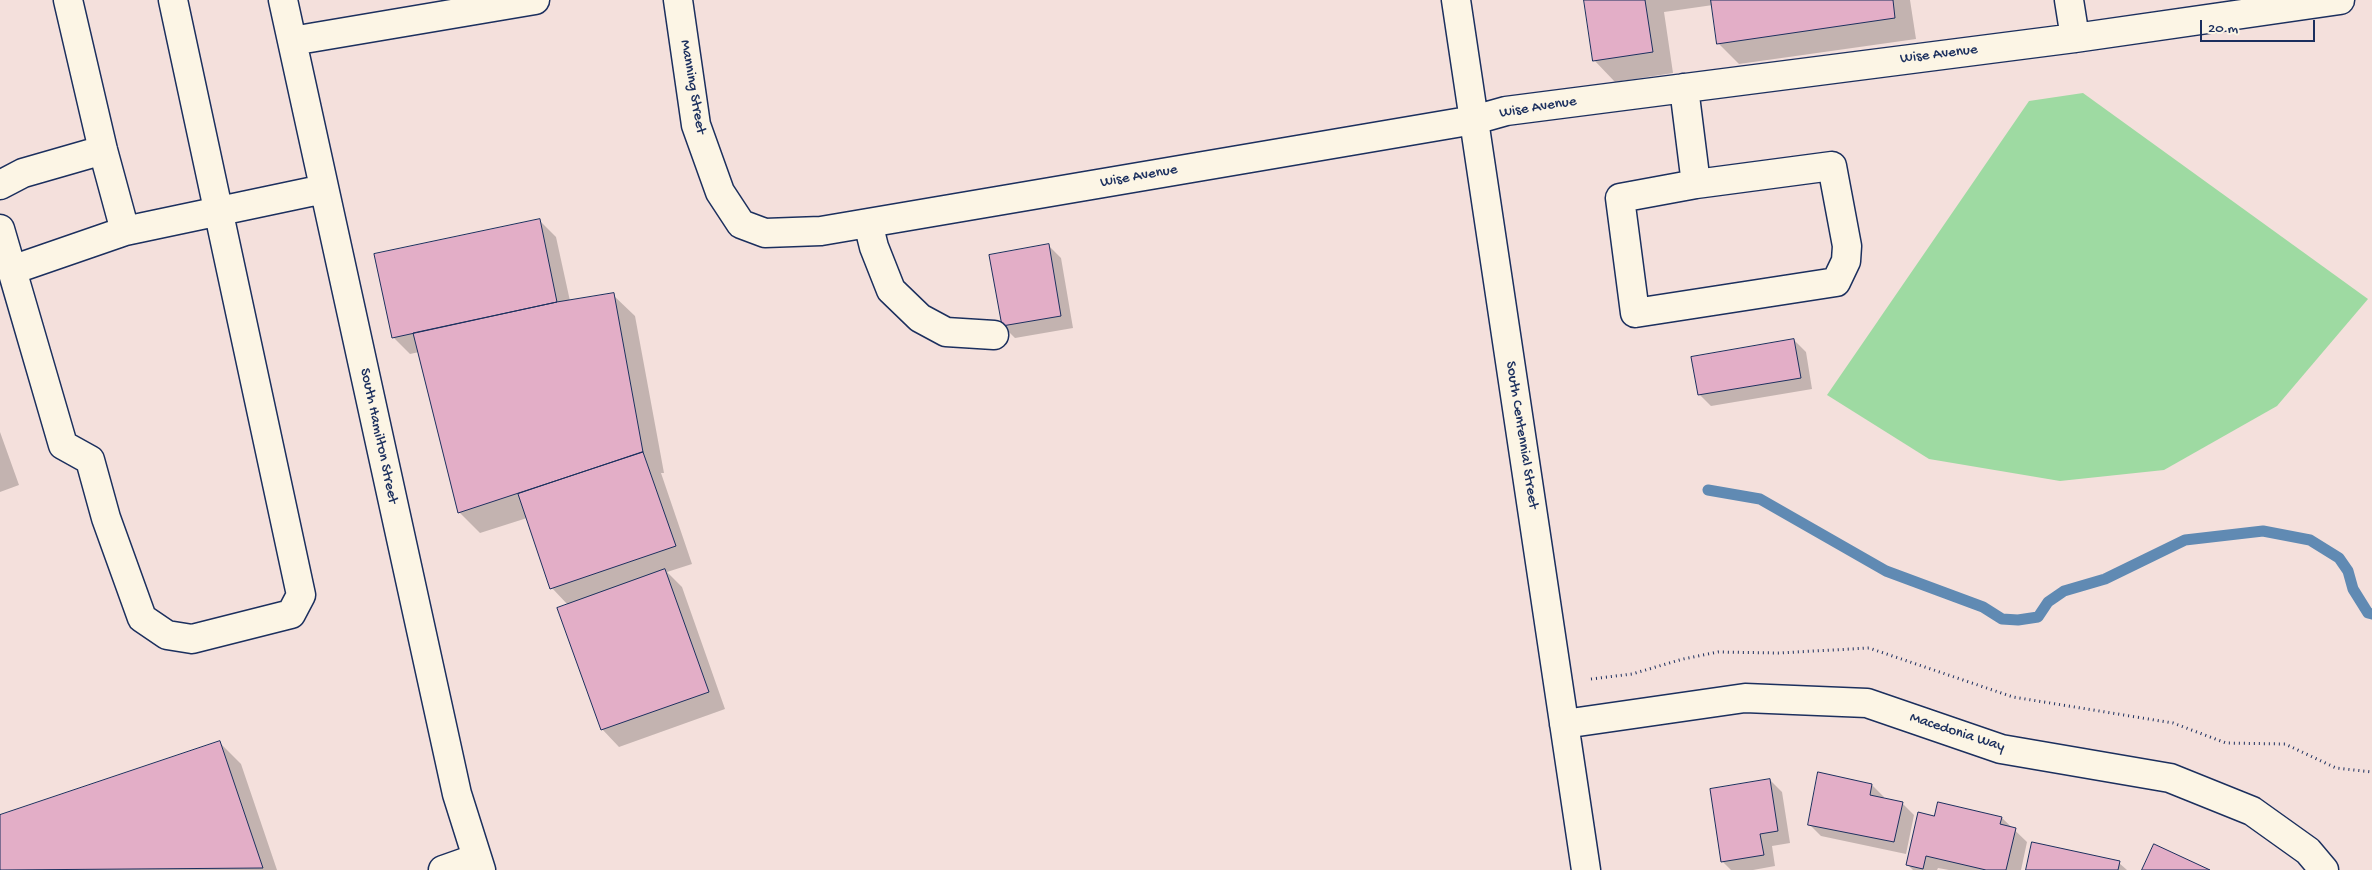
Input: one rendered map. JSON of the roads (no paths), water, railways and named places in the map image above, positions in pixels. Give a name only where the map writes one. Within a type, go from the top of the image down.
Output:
[{"type":"street","points":[[68,0],[102,150],[125,232]]},
{"type":"street","points":[[0,229],[63,445],[90,460],[106,518],[142,618],[167,635],[192,638],[291,614],[301,594],[173,0]]},
{"type":"street","name":"South Hamilton Street","points":[[283,0],[457,794],[479,864]]},
{"type":"street","points":[[292,41],[535,0]]},
{"type":"street","name":"Manning Street","points":[[678,0],[696,125],[720,192],[742,224]]},
{"type":"street","name":"South Centennial Street","points":[[1456,0],[1586,870]]},
{"type":"street","points":[[2069,0],[2075,38]]},
{"type":"street","name":"Wise Avenue","points":[[742,224],[766,233],[821,231],[1474,120],[1506,111],[2075,38],[2340,0]]},
{"type":"street","points":[[1684,88],[1696,184]]},
{"type":"street","points":[[0,185],[23,174],[102,150]]},
{"type":"street","points":[[1832,166],[1847,246],[1846,261],[1836,282],[1635,312],[1620,198],[1696,184],[1832,166]]},
{"type":"street","points":[[12,270],[125,232],[324,190]]},
{"type":"street","points":[[868,223],[874,247],[891,290],[920,318],[946,332],[994,336]]},
{"type":"street","name":"Macedonia Way","points":[[1564,724],[1745,698],[1867,703],[2001,749],[2170,778],[2252,811],[2308,852],[2324,870]]},
{"type":"street","points":[[443,870],[479,864]]},
{"type":"waterway","points":[[1708,490],[1760,499],[1886,571],[1983,607],[2002,619],[2018,620],[2038,617],[2048,602],[2064,591],[2105,579],[2185,540],[2263,531],[2310,540],[2339,558],[2348,571],[2353,589],[2368,613],[2372,614]]}]
